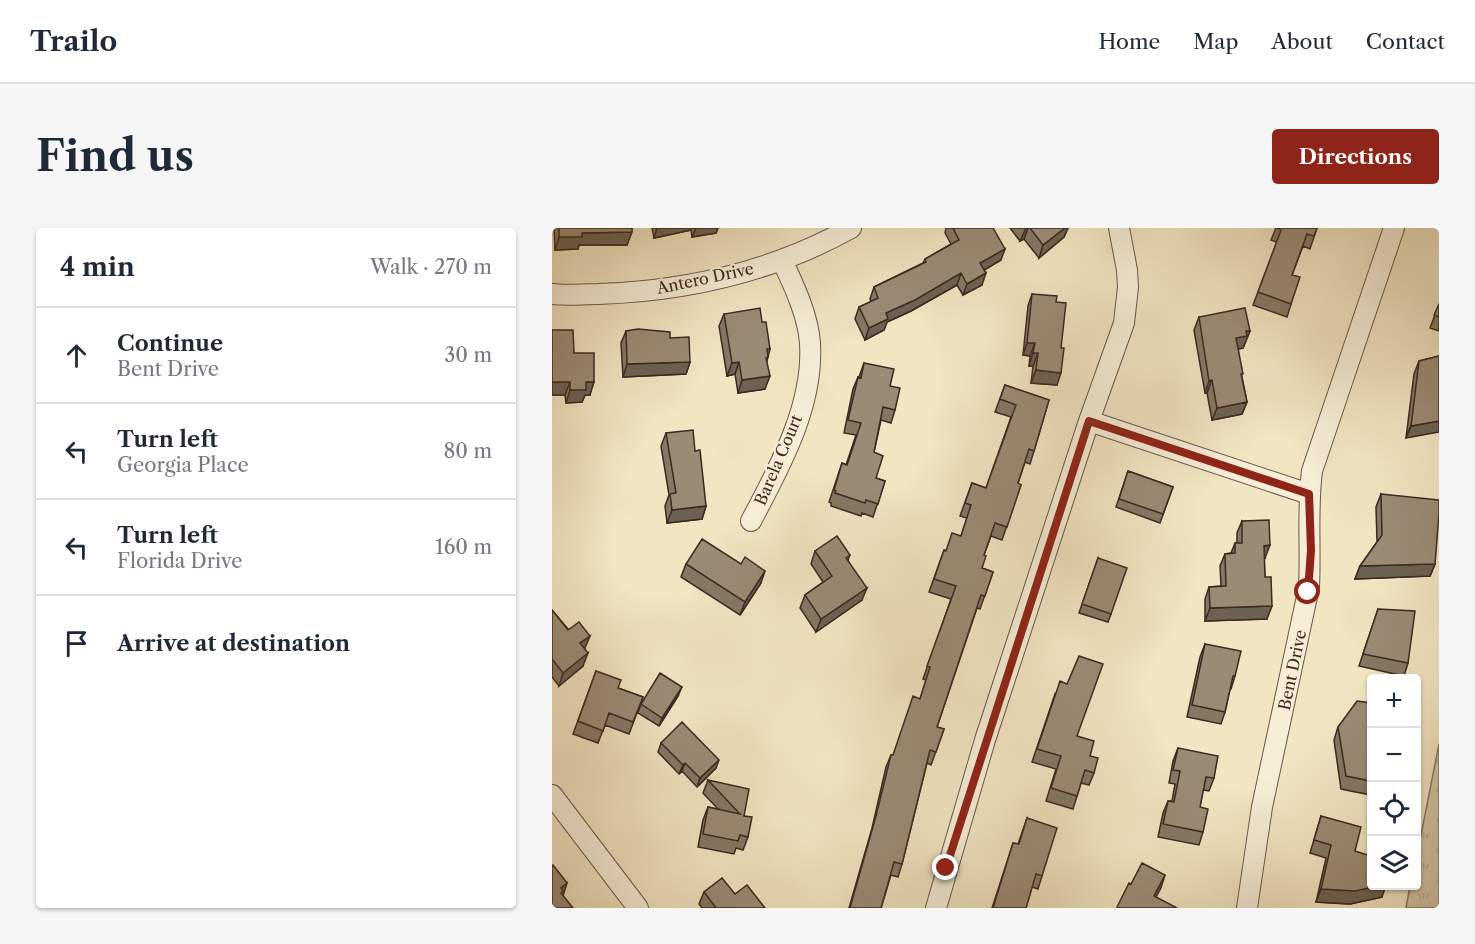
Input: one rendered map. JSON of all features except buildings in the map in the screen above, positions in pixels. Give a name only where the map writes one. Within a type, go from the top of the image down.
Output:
[{"type":"street","name":"Antero Drive","points":[[552,294],[629,293],[688,285],[748,271],[782,260],[851,228]]},
{"type":"street","points":[[936,908],[986,741],[1089,421],[1124,323],[1127,270],[1119,228]]},
{"type":"street","name":"Bent Drive","points":[[1247,908],[1262,807],[1309,587],[1311,550],[1309,494],[1312,471],[1394,228]]},
{"type":"street","name":"Barela Court","points":[[751,521],[786,450],[797,419],[809,368],[810,342],[806,324],[793,284],[782,260]]},
{"type":"street","points":[[1089,421],[1309,494]]},
{"type":"street","points":[[552,795],[638,908]]},
{"type":"green space","points":[[1439,744],[1439,908],[1406,908],[1409,890],[1421,890],[1421,835]]},
{"type":"route","points":[[946,868],[1089,421],[1309,494],[1311,550],[1308,592]]}]
